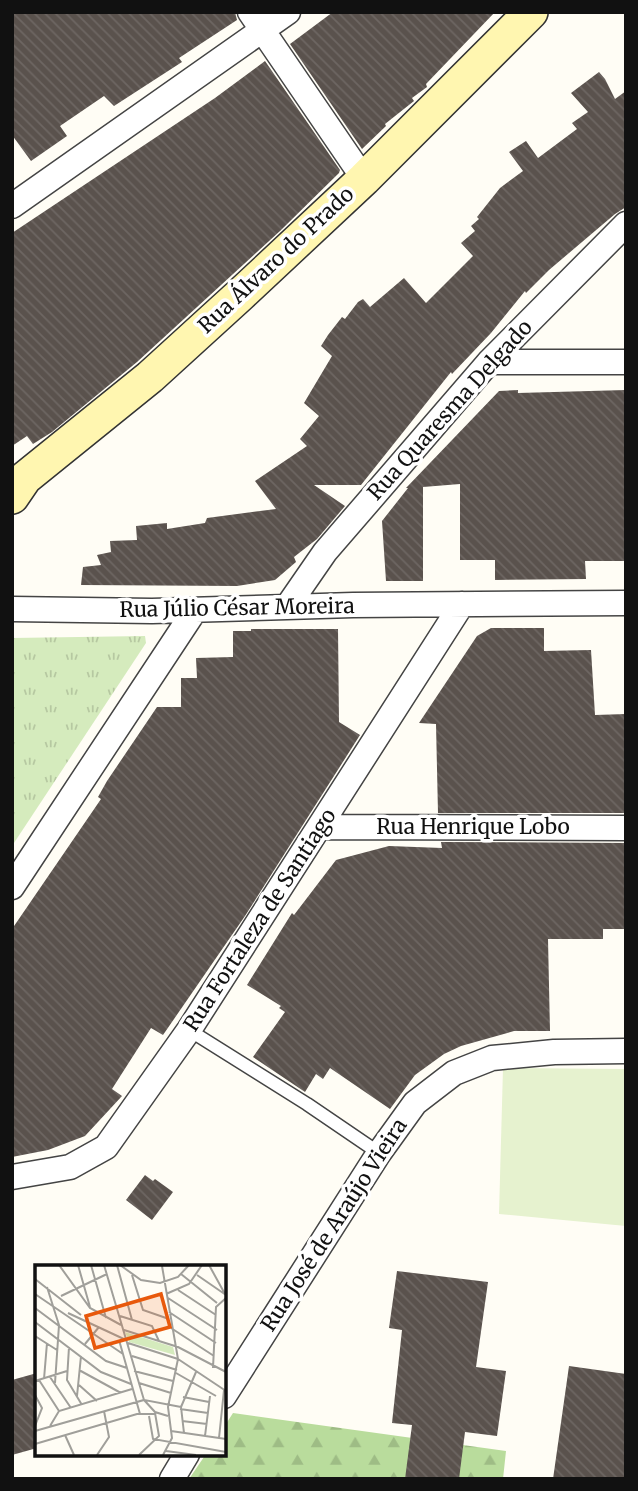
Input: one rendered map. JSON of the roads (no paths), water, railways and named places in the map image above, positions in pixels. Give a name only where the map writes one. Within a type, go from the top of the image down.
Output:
[{"type":"street","points":[[12,206],[256,21],[288,12]]},
{"type":"street","name":"Rua Álvaro do Prado","points":[[16,484],[150,377],[364,179],[531,12]]},
{"type":"street","points":[[256,21],[364,179]]},
{"type":"street","name":"Rua Quaresma Delgado","points":[[287,607],[325,552],[489,362],[626,223]]},
{"type":"street","points":[[489,362],[626,362]]},
{"type":"street","name":"Rua Júlio César Moreira","points":[[12,609],[195,610],[626,603]]},
{"type":"street","name":"Rua Fortaleza de Santiago","points":[[12,1177],[70,1167],[106,1147],[189,1030],[462,604]]},
{"type":"street","points":[[12,887],[195,610]]},
{"type":"street","name":"Rua Henrique Lobo","points":[[321,827],[626,828]]},
{"type":"street","name":"Rua José de Araújo Vieira","points":[[226,1393],[379,1153],[415,1103],[454,1073],[492,1058],[554,1052],[626,1051]]},
{"type":"street","points":[[172,1479],[186,1456]]},
{"type":"lane","points":[[189,1030],[379,1153]]}]
